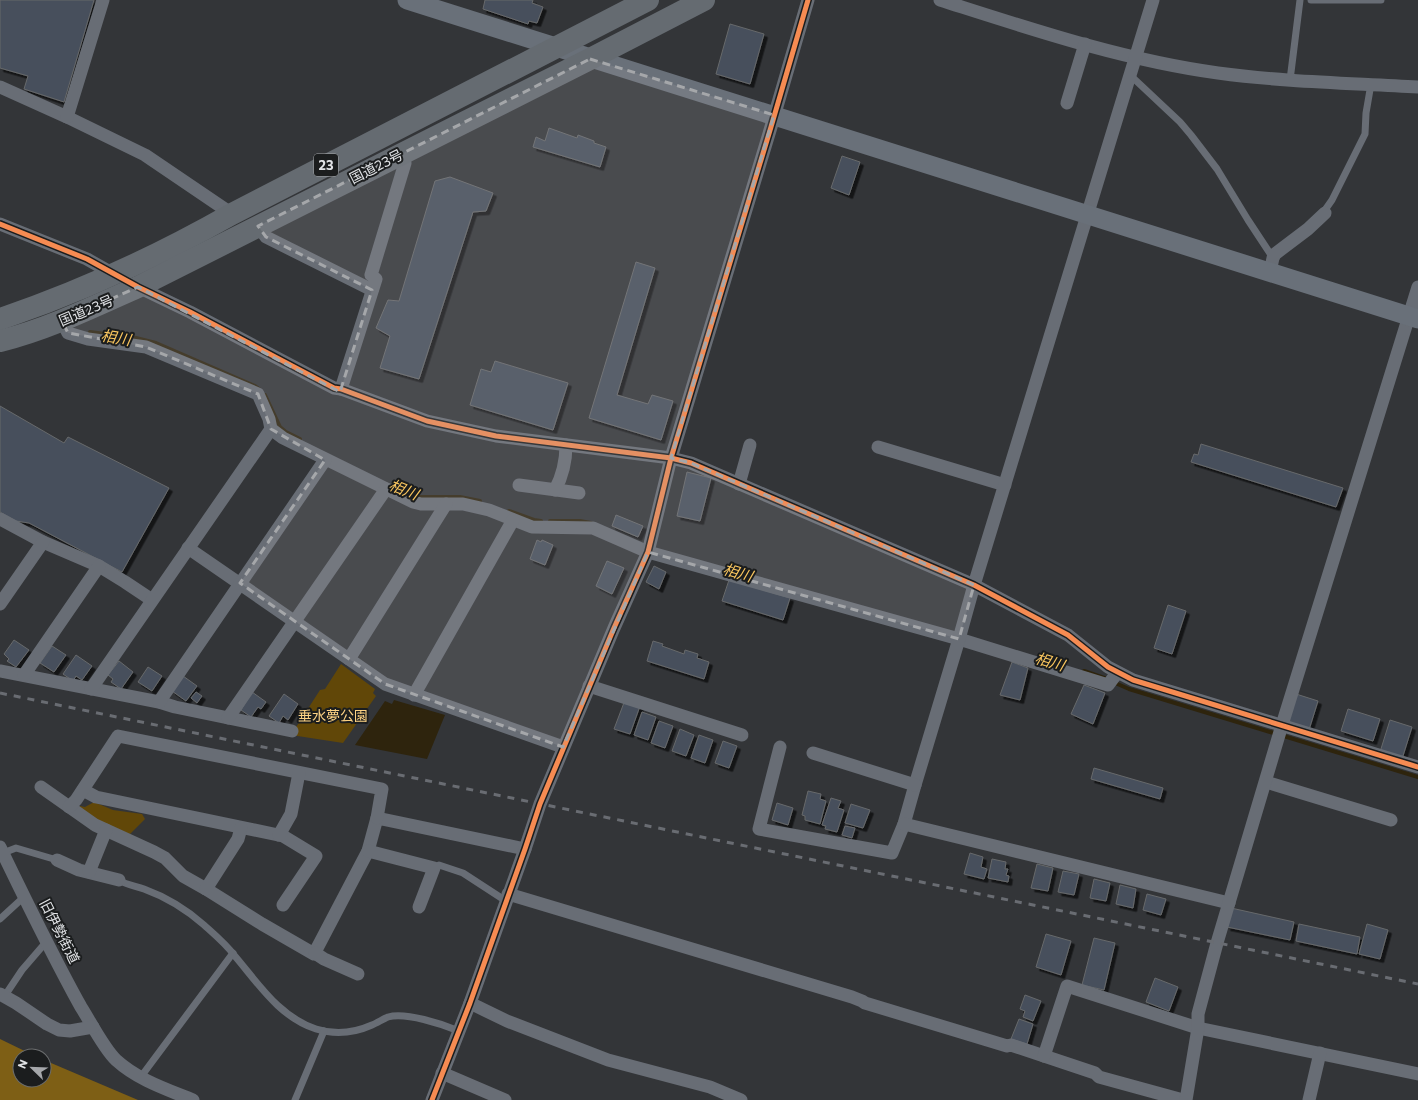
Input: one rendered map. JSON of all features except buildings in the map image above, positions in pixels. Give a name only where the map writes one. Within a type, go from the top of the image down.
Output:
[{"type":"highway","name":"国道23号","points":[[0,319],[39,306],[88,286],[204,230],[232,214],[556,46],[648,0]]},
{"type":"highway","name":"国道23号","points":[[0,341],[21,336],[68,333],[138,287],[704,0]]},
{"type":"street","points":[[67,116],[102,0]]},
{"type":"street","points":[[407,0],[556,46],[590,59],[774,115],[1087,214],[1271,265],[1414,318]]},
{"type":"street","points":[[432,1100],[470,1003],[540,804],[589,686],[619,630],[650,547],[671,458],[808,0]]},
{"type":"street","points":[[940,0],[1055,37],[1135,58],[1217,72],[1290,80],[1418,87]]},
{"type":"street","points":[[780,747],[759,829],[892,853],[904,824],[974,585],[1153,0]]},
{"type":"street","points":[[1067,103],[1084,44]]},
{"type":"street","points":[[0,87],[67,116],[145,155],[232,214]]},
{"type":"street","points":[[341,389],[376,279],[371,275],[405,164]]},
{"type":"street","points":[[1271,265],[1275,254],[1308,229],[1325,213]]},
{"type":"street","points":[[0,224],[87,259],[138,287],[197,315],[334,388],[341,389],[427,421],[496,436],[671,458],[692,463],[974,585],[1068,635],[1108,667],[1113,678]]},
{"type":"street","points":[[258,226],[266,236],[372,290]]},
{"type":"street","points":[[1186,1100],[1198,1028],[1198,1014],[1217,943],[1281,732],[1414,318],[1418,287]]},
{"type":"street","points":[[68,333],[88,339],[146,347],[258,394],[269,419],[271,429],[283,438],[413,502],[421,504],[463,504],[489,510],[532,527],[594,528],[650,547],[960,635],[1113,678],[1133,680],[1281,732],[1418,767]]},
{"type":"street","points":[[91,689],[271,429]]},
{"type":"street","points":[[555,490],[566,461],[566,444]]},
{"type":"street","points":[[739,484],[750,445]]},
{"type":"street","points":[[878,447],[1005,485]]},
{"type":"street","points":[[159,702],[326,460]]},
{"type":"street","points":[[519,485],[579,493]]},
{"type":"street","points":[[228,718],[386,489]]},
{"type":"street","points":[[349,659],[446,504]]},
{"type":"street","points":[[0,519],[43,542],[99,566],[152,600]]},
{"type":"street","points":[[414,695],[513,520]]},
{"type":"street","points":[[0,604],[43,542]]},
{"type":"street","points":[[188,548],[385,684],[563,747]]},
{"type":"street","points":[[24,675],[99,566]]},
{"type":"street","points":[[0,671],[159,702],[175,707],[292,731]]},
{"type":"street","points":[[589,686],[742,735]]},
{"type":"street","points":[[69,807],[76,800],[118,736],[382,790],[377,818],[368,851],[315,953]]},
{"type":"street","points":[[813,753],[915,784]]},
{"type":"street","points":[[278,836],[291,814],[299,773]]},
{"type":"street","points":[[1266,782],[1391,820]]},
{"type":"street","points":[[41,787],[95,825],[165,858],[183,876],[262,924],[314,954],[315,953],[324,959],[358,974]]},
{"type":"street","points":[[82,790],[96,798],[283,836],[316,856],[283,905]]},
{"type":"street","points":[[377,818],[525,849]]},
{"type":"street","points":[[904,824],[1229,903]]},
{"type":"street","points":[[206,889],[238,839],[241,828]]},
{"type":"street","points":[[89,872],[106,830]]},
{"type":"street","name":"旧伊勢街道","points":[[1,850],[93,1027],[114,1058],[125,1068],[140,1078],[193,1100]]},
{"type":"street","points":[[368,851],[434,868],[419,907]]},
{"type":"street","points":[[57,860],[79,870],[119,880]]},
{"type":"street","points":[[507,897],[862,1000],[865,1003],[917,1019],[1007,1046],[1011,1045],[1095,1073],[1099,1077],[1183,1100]]},
{"type":"street","points":[[1044,1056],[1067,986],[1198,1028],[1418,1074]]},
{"type":"street","points":[[2,996],[59,1030],[70,1031],[93,1027]]},
{"type":"street","points":[[470,1003],[507,1021],[608,1060],[710,1087],[741,1100]]},
{"type":"street","points":[[1309,1100],[1320,1053]]},
{"type":"street","points":[[442,1073],[505,1100]]},
{"type":"lane","points":[[1290,80],[1300,0]]},
{"type":"lane","points":[[1311,0],[1381,0]]},
{"type":"lane","points":[[1130,75],[1180,122],[1217,169],[1248,220],[1271,265]]},
{"type":"lane","points":[[1325,213],[1325,210],[1332,200],[1364,134],[1371,84]]},
{"type":"lane","points":[[1,850],[16,848],[57,860]]},
{"type":"lane","points":[[434,868],[439,865],[463,873],[507,897]]},
{"type":"lane","points":[[119,880],[146,890],[179,907],[204,925],[233,953],[272,1000],[299,1021],[308,1026],[324,1031],[342,1033],[360,1030],[389,1017],[395,1017],[433,1022],[459,1031]]},
{"type":"lane","points":[[0,919],[24,896]]},
{"type":"lane","points":[[2,996],[47,941]]},
{"type":"lane","points":[[140,1078],[233,953]]},
{"type":"lane","points":[[295,1100],[324,1031]]},
{"type":"highlighted area","points":[[590,59],[774,115],[671,458],[691,463],[974,585],[959,639],[648,552],[563,747],[414,695],[385,684],[240,583],[325,460],[271,429],[258,394],[146,347],[68,333],[62,321],[138,287],[340,392],[372,290],[266,237],[258,226]]},
{"type":"green space","name":"垂水夢公園","points":[[341,664],[375,689],[373,693],[376,696],[343,743],[291,735],[320,690],[325,689]]},
{"type":"green space","points":[[94,802],[113,810],[142,814],[145,819],[130,834],[97,821],[77,809],[80,806],[85,807]]},
{"type":"shaded area","points":[[394,700],[445,715],[427,759],[355,745],[385,701],[392,704]]},
{"type":"shaded area","points":[[0,1039],[19,1048],[12,1048],[12,1088],[52,1088],[52,1063],[138,1100],[0,1100]]},
{"type":"waterway","name":"相川","points":[[90,332],[136,338],[156,343],[259,389]]},
{"type":"waterway","name":"相川","points":[[265,395],[280,427],[286,432],[300,439]]},
{"type":"waterway","name":"相川","points":[[416,497],[460,497],[480,501]]},
{"type":"waterway","name":"相川","points":[[509,511],[541,521]]},
{"type":"waterway","name":"相川","points":[[550,521],[580,521],[591,523]]},
{"type":"waterway","name":"相川","points":[[1084,671],[1107,679]]},
{"type":"waterway","name":"相川","points":[[1113,682],[1129,689],[1418,777]]},
{"type":"railway","points":[[0,693],[1418,984]]},
{"type":"cycle path","points":[[432,1100],[470,1003],[540,804],[614,628],[648,552],[671,458],[808,0]]},
{"type":"cycle path","points":[[0,224],[87,259],[138,287],[190,312],[334,388],[341,389],[427,421],[496,436],[671,458],[691,463],[974,585],[1068,635],[1108,667],[1133,680],[1418,767]]}]
